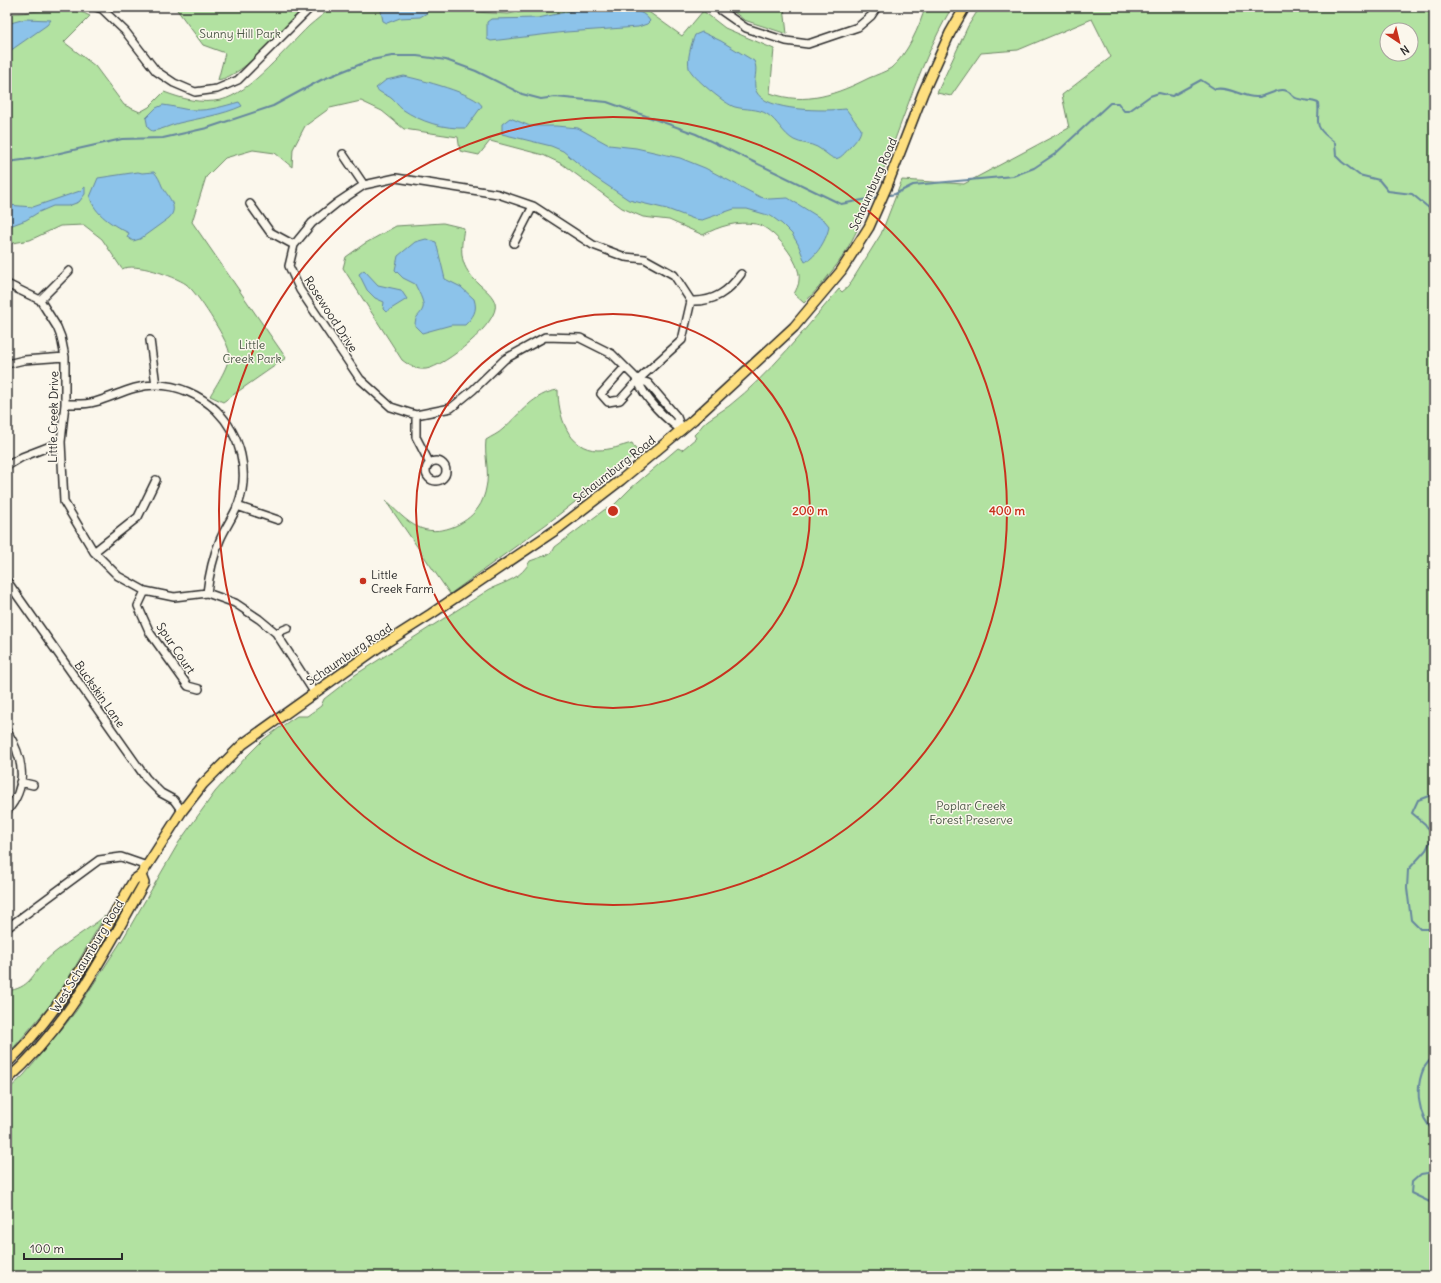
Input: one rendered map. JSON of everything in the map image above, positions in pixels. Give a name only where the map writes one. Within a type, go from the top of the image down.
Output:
[{"type":"main road","name":"Schaumburg Road","points":[[159,846],[182,811],[204,784],[243,744],[314,692],[560,526],[621,480],[682,430],[794,327],[841,271],[869,227],[923,93],[950,33],[965,7]]},
{"type":"main road","name":"West Schaumburg Road","points":[[7,1063],[28,1042],[60,1002],[134,880],[141,875],[159,846]]},
{"type":"main road","name":"West Schaumburg Road","points":[[7,1080],[42,1044],[75,1002],[144,883],[141,875]]},
{"type":"street","points":[[96,7],[102,9],[125,30],[156,71],[174,83],[195,92],[217,89],[238,80],[311,7]]},
{"type":"street","points":[[716,7],[746,28],[797,44],[815,43],[848,31],[864,22],[877,7]]},
{"type":"street","points":[[343,154],[364,185]]},
{"type":"street","name":"Rosewood Drive","points":[[682,430],[670,423],[641,389],[638,380],[624,368],[612,354],[580,338],[545,337],[505,358],[473,390],[451,408],[416,415],[391,407],[360,379],[300,290],[289,266],[294,245],[312,223],[337,203],[364,185],[396,178],[498,194],[533,206],[593,245],[625,257],[645,259],[674,275],[691,301]]},
{"type":"street","points":[[250,204],[270,232],[294,245]]},
{"type":"street","points":[[514,243],[533,206]]},
{"type":"street","points":[[7,284],[40,300],[69,271]]},
{"type":"street","points":[[624,368],[601,394],[608,402],[620,400],[638,380],[682,340],[691,301],[703,301],[720,296],[732,287],[741,274]]},
{"type":"street","name":"Little Creek Drive","points":[[40,300],[57,327],[65,357],[65,404],[61,442],[64,502],[94,552],[118,576],[145,591],[174,597],[206,593],[235,603],[259,619],[276,633],[314,692]]},
{"type":"street","points":[[150,340],[156,385]]},
{"type":"street","points":[[7,364],[24,360],[65,357]]},
{"type":"street","points":[[65,404],[95,402],[132,387],[156,385],[190,392],[214,408],[229,426],[238,444],[244,481],[237,506],[216,549],[209,574],[206,593]]},
{"type":"street","points":[[416,415],[416,438],[430,462]]},
{"type":"street","points":[[7,466],[22,457],[61,442]]},
{"type":"street","points":[[94,552],[138,517],[156,480]]},
{"type":"street","points":[[237,506],[278,520]]},
{"type":"street","name":"Buckskin Lane","points":[[7,581],[146,778],[161,793],[174,800],[182,811]]},
{"type":"street","name":"Spur Court","points":[[145,591],[138,606],[150,633],[188,686],[199,689]]},
{"type":"street","points":[[276,633],[288,628]]},
{"type":"street","points":[[7,731],[20,755],[22,770],[16,798],[7,811]]},
{"type":"street","points":[[20,782],[33,785]]},
{"type":"street","points":[[7,928],[99,860],[114,857],[126,857],[147,866]]},
{"type":"green space","name":"Sunny Hill Park","points":[[175,7],[304,7],[264,50],[240,69],[229,76],[218,80],[225,53],[203,45]]},
{"type":"green space","name":"Little Creek Park","points":[[332,7],[474,7],[475,12],[508,14],[551,7],[640,7],[682,36],[703,11],[725,28],[774,49],[770,93],[783,97],[809,98],[845,89],[891,68],[907,48],[920,23],[925,7],[952,7],[916,83],[887,161],[862,221],[837,264],[804,303],[794,294],[799,280],[799,273],[796,264],[778,239],[763,227],[756,224],[742,223],[722,227],[703,235],[669,220],[643,217],[622,208],[562,164],[543,155],[490,141],[479,155],[460,151],[458,137],[404,129],[382,111],[361,101],[330,108],[305,126],[293,149],[292,167],[275,153],[253,150],[225,158],[206,177],[192,222],[286,358],[223,402],[210,396],[228,362],[229,351],[223,336],[197,296],[186,284],[173,277],[154,271],[136,267],[122,269],[102,239],[84,225],[60,226],[30,240],[7,244],[7,13],[69,9],[90,16],[64,42],[95,66],[124,105],[140,112],[149,107],[164,92],[185,99],[199,101],[221,100],[232,96],[267,69],[309,26]]},
{"type":"green space","points":[[728,7],[784,7],[787,34],[744,20]]},
{"type":"green space","name":"Poplar Creek Forest Preserve","points":[[980,7],[1434,7],[1434,1276],[7,1276],[7,1091],[24,1075],[39,1057],[34,1050],[61,1030],[76,1011],[124,937],[179,842],[215,792],[246,757],[263,740],[279,728],[297,716],[307,716],[321,706],[324,699],[355,675],[490,589],[507,582],[518,575],[527,567],[530,561],[547,555],[553,551],[555,547],[604,510],[613,506],[631,488],[678,448],[682,450],[696,438],[694,435],[706,422],[729,406],[759,380],[839,289],[842,292],[848,287],[881,234],[902,180],[964,184],[1069,128],[1062,95],[1111,57],[1092,19],[1018,50],[981,53],[951,96],[937,93],[968,26]]},
{"type":"green space","points":[[443,223],[464,228],[462,252],[465,265],[473,278],[493,298],[495,303],[494,311],[481,332],[470,342],[445,361],[426,369],[419,369],[410,366],[402,360],[343,268],[346,257],[364,244],[396,226]]},
{"type":"green space","points":[[558,390],[558,400],[563,420],[572,438],[579,444],[588,448],[602,450],[632,443],[638,453],[548,523],[450,594],[385,500],[409,522],[426,530],[434,531],[451,528],[466,520],[479,506],[486,490],[486,440],[501,431],[528,405],[542,395]]},
{"type":"green space","points":[[105,916],[58,996],[9,1053],[7,1049],[7,991],[26,984],[45,961]]},
{"type":"water","points":[[389,7],[423,7],[426,9],[427,13],[420,17],[400,18],[387,23],[383,21],[381,11]]},
{"type":"water","points":[[591,7],[631,9],[639,12],[650,21],[647,24],[638,27],[566,32],[491,41],[487,39],[487,22],[491,19],[538,18]]},
{"type":"water","points":[[25,19],[51,20],[47,25],[7,53],[7,24]]},
{"type":"water","points":[[702,32],[721,41],[754,61],[756,68],[755,87],[756,91],[762,98],[771,103],[797,109],[846,109],[861,129],[860,134],[845,153],[840,157],[834,158],[817,147],[797,141],[790,137],[767,114],[759,111],[735,107],[724,101],[702,83],[689,68],[689,56],[695,35]]},
{"type":"water","points":[[404,76],[459,92],[478,101],[482,106],[466,128],[441,126],[417,118],[402,109],[391,98],[381,93],[376,88],[386,80]]},
{"type":"water","points":[[239,102],[242,106],[219,114],[152,131],[148,128],[146,118],[156,108],[163,105],[186,109],[205,110]]},
{"type":"water","points":[[510,118],[530,126],[578,128],[609,145],[636,148],[680,158],[705,168],[760,197],[769,199],[788,198],[825,221],[829,226],[828,231],[821,247],[809,260],[805,262],[798,244],[792,234],[771,216],[747,209],[734,209],[702,220],[694,219],[667,209],[629,200],[593,176],[563,151],[551,146],[502,134],[502,124]]},
{"type":"water","points":[[138,172],[154,172],[172,202],[173,210],[169,218],[140,239],[133,241],[127,237],[129,233],[117,227],[100,214],[92,203],[90,197],[98,178]]},
{"type":"water","points":[[85,187],[85,194],[79,202],[68,206],[53,206],[26,220],[7,227],[7,205],[33,207],[80,191]]},
{"type":"water","points":[[426,239],[436,242],[445,279],[461,287],[474,299],[474,314],[465,325],[451,325],[422,333],[415,326],[416,319],[423,308],[422,299],[415,284],[403,278],[395,270],[398,256],[415,242]]},
{"type":"water","points":[[364,270],[378,285],[401,290],[407,299],[386,312],[383,309],[384,302],[375,298],[367,290],[359,274]]},
{"type":"waterway","points":[[7,162],[38,158],[122,139],[163,138],[207,128],[273,106],[321,80],[371,60],[392,56],[417,56],[446,60],[476,71],[522,94],[541,99],[555,97],[607,102],[696,134],[841,204],[879,197]]},
{"type":"waterway","points":[[885,196],[895,194],[913,185],[1013,176],[1034,168],[1055,154],[1110,103],[1118,103],[1124,111],[1129,111],[1150,96],[1159,93],[1172,96],[1201,80],[1215,89],[1226,89],[1246,96],[1261,97],[1276,91],[1284,90],[1297,99],[1318,103],[1319,127],[1335,143],[1336,156],[1342,162],[1359,175],[1379,180],[1388,191],[1412,194],[1429,208],[1434,217]]},
{"type":"waterway","points":[[1434,794],[1418,800],[1412,813],[1425,824],[1433,836],[1426,850],[1408,870],[1407,888],[1411,920],[1420,929],[1434,929]]},
{"type":"waterway","points":[[1434,971],[1432,973],[1434,981]]},
{"type":"waterway","points":[[1434,1056],[1424,1068],[1419,1084],[1419,1101],[1421,1109],[1428,1125],[1434,1131]]},
{"type":"waterway","points":[[1434,1172],[1421,1174],[1412,1182],[1411,1193],[1434,1204]]},
{"type":"waterway","points":[[1432,1276],[1430,1251],[1434,1241]]},
{"type":"place","name":"Little Creek Farm","points":[[363,581]]}]
